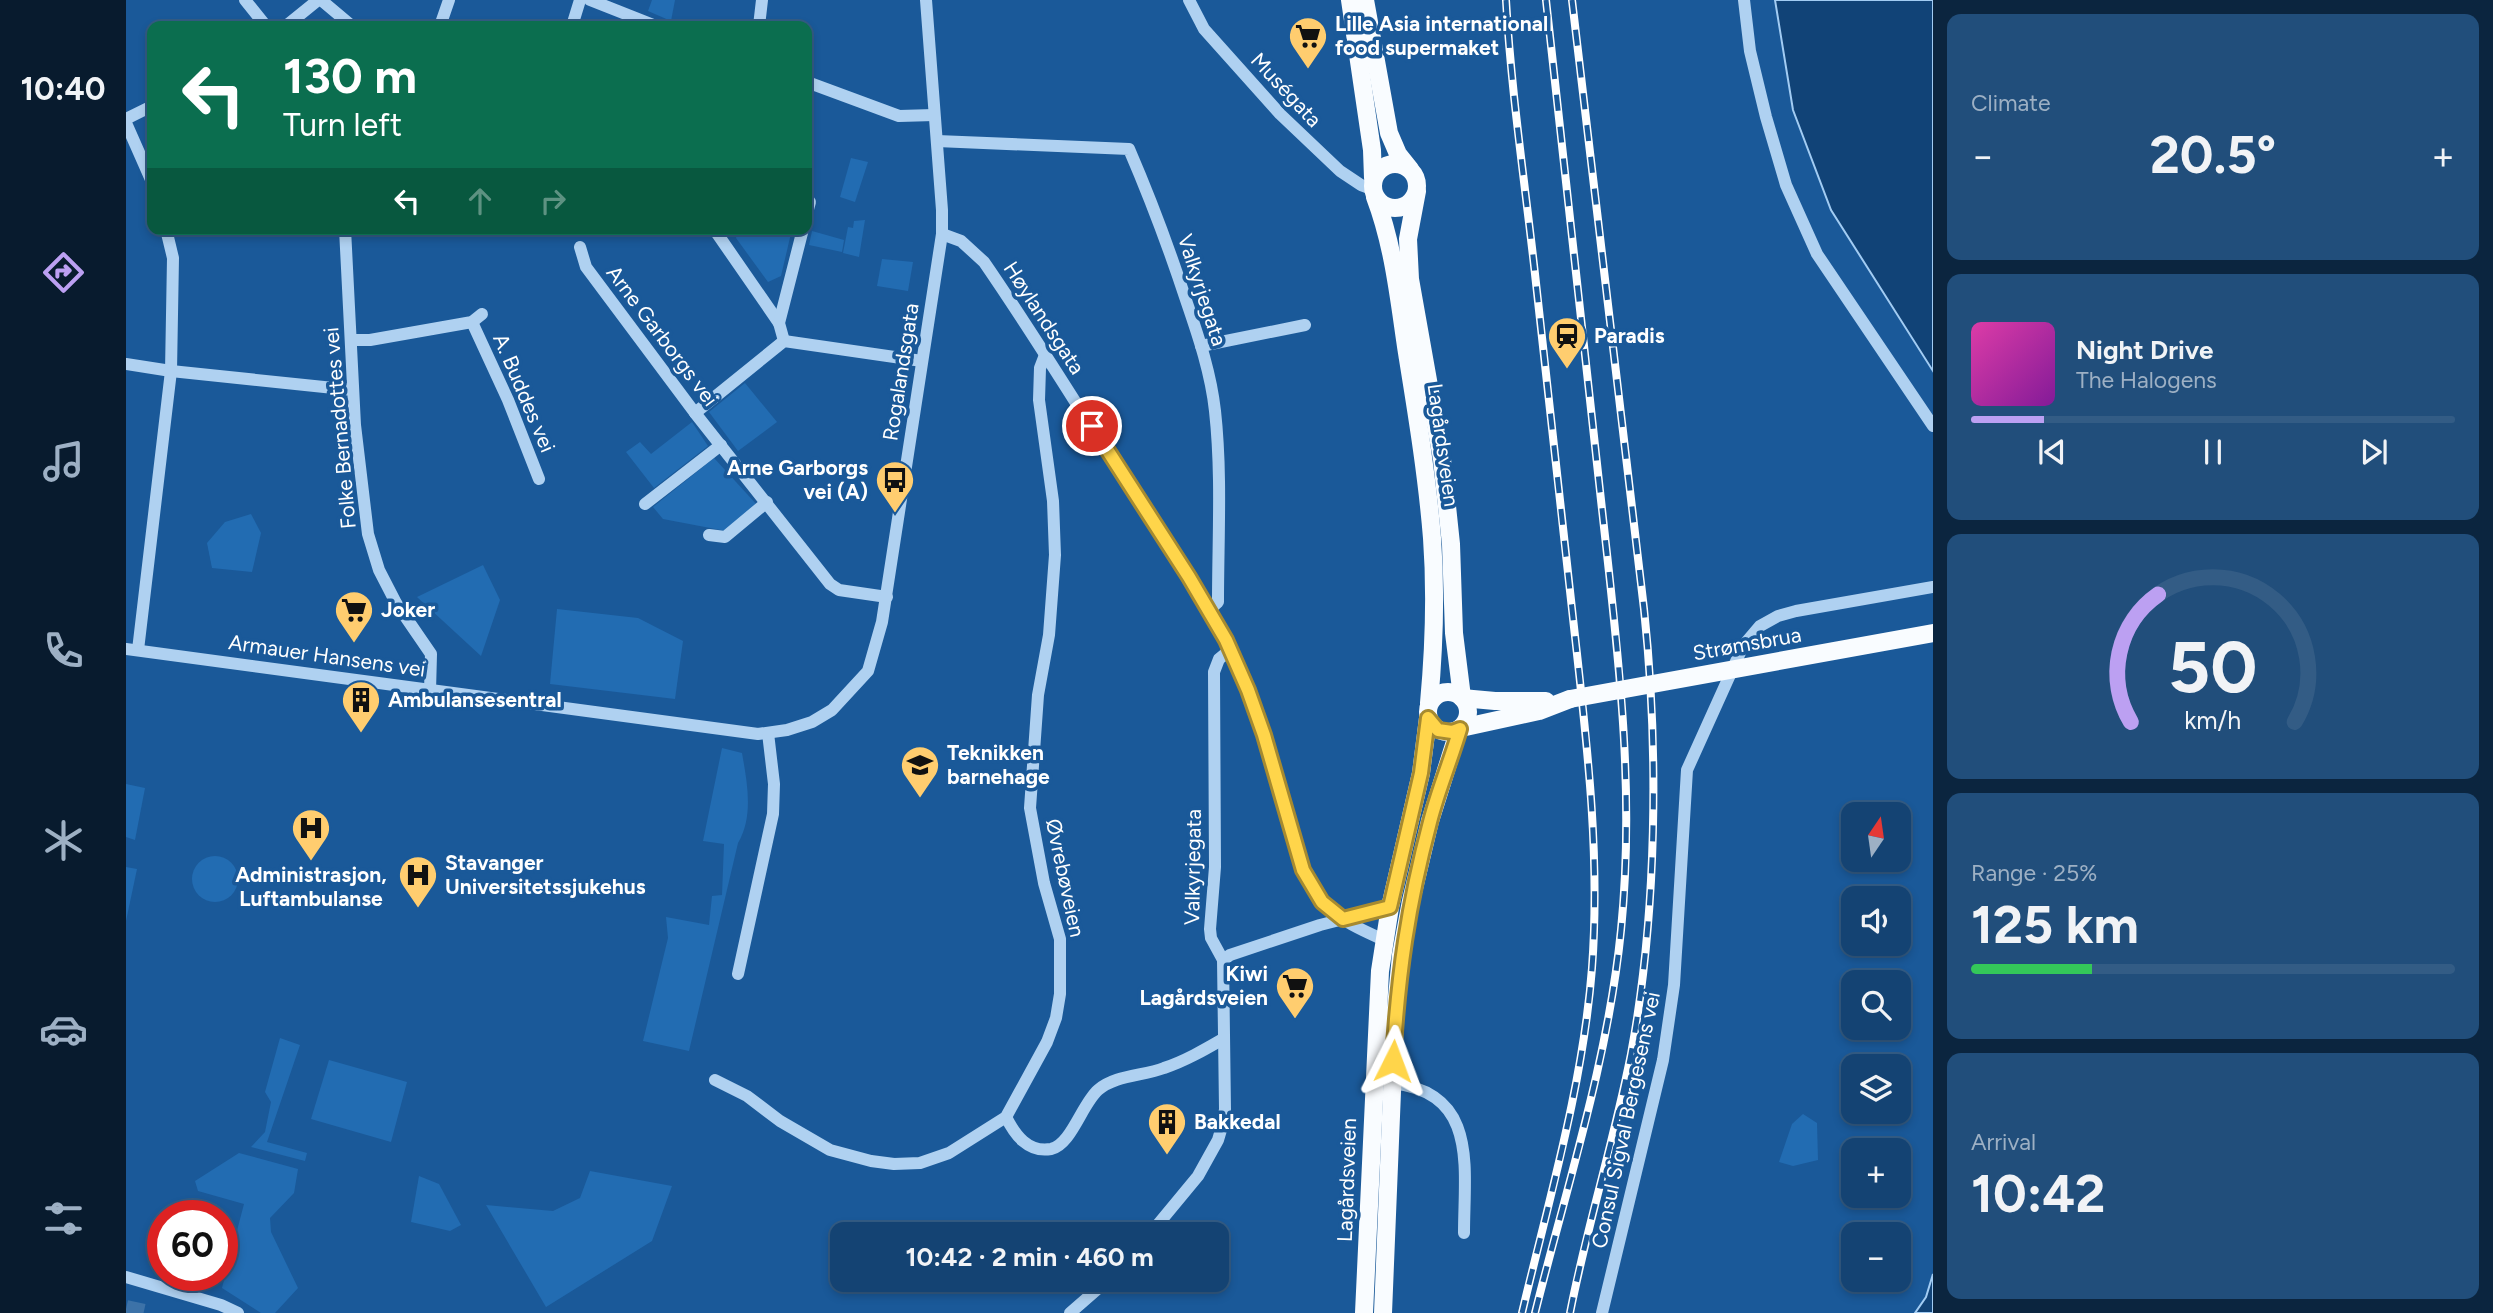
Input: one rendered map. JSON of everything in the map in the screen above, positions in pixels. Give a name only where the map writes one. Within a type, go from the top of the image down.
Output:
[{"type":"main road","name":"Lagårdsveien","points":[[1350,0],[1372,149],[1373,188],[1385,224],[1395,273],[1429,505],[1434,579],[1429,711],[1421,773],[1390,907],[1376,1015],[1364,1313]]},
{"type":"main road","points":[[1366,0],[1388,134],[1398,154],[1410,169],[1417,183],[1417,191],[1408,204],[1390,208],[1380,203],[1373,188],[1377,171],[1387,164],[1404,165],[1410,169]]},
{"type":"main road","name":"Lagårdsveien","points":[[1417,191],[1408,239],[1409,268],[1442,459],[1451,544],[1455,651],[1462,697]]},
{"type":"main road","name":"Strømsbrua","points":[[1462,697],[1494,701],[1570,699],[1933,634]]},
{"type":"main road","points":[[1440,693],[1455,693],[1462,697],[1468,715],[1460,728],[1452,732],[1438,730],[1429,711],[1440,693]]},
{"type":"main road","name":"Strømsbrua","points":[[1460,728],[1538,711],[1570,699]]},
{"type":"main road","name":"Lagårdsveien","points":[[1383,1313],[1397,987],[1405,929],[1430,821],[1460,728]]},
{"type":"street","points":[[245,0],[262,21]]},
{"type":"street","points":[[292,21],[319,0],[346,21]]},
{"type":"street","points":[[442,21],[449,0]]},
{"type":"street","points":[[574,21],[580,0]]},
{"type":"street","points":[[590,0],[643,21]]},
{"type":"street","points":[[760,21],[762,0]]},
{"type":"street","name":"Rogalandsgata","points":[[813,722],[832,710],[868,671],[878,641],[887,597],[942,234],[926,0]]},
{"type":"street","name":"Muségata","points":[[1189,0],[1204,29],[1280,114],[1340,171],[1361,185],[1373,188]]},
{"type":"street","points":[[1744,0],[1750,51],[1786,185],[1817,254],[1933,426]]},
{"type":"street","points":[[812,84],[899,116],[934,115]]},
{"type":"street","points":[[147,109],[126,121],[147,170]]},
{"type":"street","name":"Valkyrjegata","points":[[937,141],[1129,149],[1159,222],[1201,346],[1215,412],[1219,523],[1218,602],[1208,611]]},
{"type":"street","name":"Høylandsgata","points":[[942,234],[961,241],[984,262],[1208,611],[1230,650],[1264,735],[1303,870],[1322,902],[1343,919],[1384,940]]},
{"type":"street","points":[[132,650],[171,371],[173,258],[167,235]]},
{"type":"street","name":"Folke Bernadottes vei","points":[[345,235],[353,390],[363,502],[372,552],[396,603],[431,654],[430,691]]},
{"type":"street","points":[[718,235],[779,323],[784,341]]},
{"type":"street","points":[[779,323],[801,235]]},
{"type":"street","name":"Arne Garborgs vei","points":[[580,247],[586,267],[695,413],[830,584],[839,590],[887,597]]},
{"type":"street","name":"A. Buddes vei","points":[[351,340],[370,340],[477,318],[539,479]]},
{"type":"street","points":[[1201,346],[1305,325]]},
{"type":"street","points":[[695,413],[784,341],[922,360]]},
{"type":"street","name":"Øvrebøveien","points":[[715,1080],[747,1096],[780,1121],[830,1150],[882,1162],[920,1163],[949,1153],[1006,1117],[1037,1065],[1056,1018],[1060,994],[1060,939],[1044,883],[1031,808],[1038,695],[1049,635],[1055,555],[1053,501],[1039,400],[1040,368],[1045,355]]},
{"type":"street","points":[[126,365],[353,390]]},
{"type":"street","points":[[645,504],[721,445]]},
{"type":"street","points":[[709,534],[725,537],[767,502]]},
{"type":"street","name":"Consul Sigval Bergesens vei","points":[[1602,1313],[1663,1060],[1674,985],[1685,784],[1694,750],[1743,646],[1760,626],[1778,616],[1796,611],[1933,587]]},
{"type":"street","name":"Armauer Hansens vei","points":[[132,650],[748,733],[788,730],[813,722]]},
{"type":"street","name":"Valkyrjegata","points":[[1160,1222],[1198,1176],[1218,1140],[1225,1109],[1223,960],[1211,939],[1210,929],[1215,867],[1214,672],[1219,659],[1230,650]]},
{"type":"street","points":[[738,974],[773,814],[774,784],[768,733]]},
{"type":"street","points":[[1223,960],[1230,955],[1343,919],[1390,907]]},
{"type":"street","points":[[1006,1117],[1024,1143],[1039,1150],[1054,1148],[1065,1139],[1098,1090],[1111,1082],[1162,1069],[1223,1039]]},
{"type":"street","points":[[1392,1083],[1419,1088],[1434,1095],[1455,1118],[1464,1157],[1464,1233]]},
{"type":"street","points":[[126,1277],[221,1305],[238,1313]]},
{"type":"street","points":[[1070,1313],[1095,1292]]},
{"type":"shaded area","points":[[652,0],[675,0],[671,21],[648,11]]},
{"type":"shaded area","points":[[1775,0],[1933,0],[1933,371],[1831,210],[1793,110]]},
{"type":"shaded area","points":[[851,158],[868,162],[855,202],[840,197]]},
{"type":"shaded area","points":[[865,220],[859,257],[843,253],[848,227],[853,228],[854,221]]},
{"type":"shaded area","points":[[812,231],[844,240],[842,252],[809,245]]},
{"type":"shaded area","points":[[737,235],[791,235],[781,276],[768,282],[736,238]]},
{"type":"shaded area","points":[[882,259],[913,262],[908,291],[877,286]]},
{"type":"shaded area","points":[[745,383],[777,422],[738,451],[709,412]]},
{"type":"shaded area","points":[[692,422],[708,446],[654,488],[626,452],[640,442],[651,454]]},
{"type":"shaded area","points":[[714,458],[758,506],[726,531],[663,519],[653,507]]},
{"type":"shaded area","points":[[251,514],[261,533],[252,572],[212,568],[207,543],[225,522]]},
{"type":"shaded area","points":[[483,565],[500,600],[481,656],[417,597]]},
{"type":"shaded area","points":[[557,609],[638,618],[683,641],[675,699],[550,684]]},
{"type":"shaded area","points":[[722,748],[742,753],[748,810],[689,1051],[643,1041],[668,938],[666,917],[709,925],[712,896],[722,895],[724,844],[703,841]]},
{"type":"shaded area","points":[[126,784],[145,788],[135,840],[126,837]]},
{"type":"shaded area","points":[[215,856],[231,863],[238,879],[231,895],[215,902],[199,895],[192,879],[199,863]]},
{"type":"shaded area","points":[[126,867],[137,869],[126,921]]},
{"type":"shaded area","points":[[280,1038],[300,1045],[267,1142],[307,1153],[305,1161],[251,1147],[265,1132],[271,1102],[265,1092]]},
{"type":"shaded area","points":[[329,1060],[407,1082],[391,1142],[311,1119]]},
{"type":"shaded area","points":[[1803,1114],[1817,1123],[1818,1160],[1793,1166],[1779,1162],[1792,1124]]},
{"type":"shaded area","points":[[239,1153],[298,1169],[294,1193],[270,1218],[271,1232],[298,1288],[275,1313],[261,1313],[227,1291],[238,1291],[238,1227],[244,1204],[238,1200],[198,1191],[195,1181]]},
{"type":"shaded area","points":[[590,1171],[672,1186],[652,1241],[546,1307],[486,1205],[553,1211],[580,1198]]},
{"type":"shaded area","points":[[419,1176],[439,1184],[461,1225],[450,1231],[411,1222]]},
{"type":"shaded area","points":[[1933,1274],[1933,1313],[1915,1313],[1926,1297]]},
{"type":"tunnel","points":[[126,1309],[144,1313]]},
{"type":"railway","points":[[1506,0],[1514,100],[1586,743],[1594,878],[1592,968],[1581,1055],[1564,1142],[1522,1313]]},
{"type":"railway","points":[[1535,1313],[1585,1123],[1607,1027],[1621,930],[1626,819],[1618,655],[1546,0]]},
{"type":"railway","points":[[1570,1313],[1631,1054],[1646,945],[1653,832],[1652,718],[1644,609],[1572,0]]},
{"type":"place","name":"Lille Asia international food supermaket","points":[[1308,70]]},
{"type":"place","name":"Paradis","points":[[1567,370]]},
{"type":"place","name":"Arne Garborgs vei (A)","points":[[895,514]]},
{"type":"place","name":"Joker","points":[[354,644]]},
{"type":"place","name":"Ambulansesentral","points":[[361,734]]},
{"type":"place","name":"Teknikken barnehage","points":[[920,799]]},
{"type":"place","name":"Administrasjon, Luftambulanse","points":[[311,862]]},
{"type":"place","name":"Stavanger Universitetssjukehus","points":[[418,909]]},
{"type":"place","name":"Kiwi Lagårdsveien","points":[[1295,1020]]},
{"type":"place","name":"Bakkedal","points":[[1167,1156]]},
{"type":"route","points":[[1092,426],[1226,640],[1264,735],[1303,870],[1322,902],[1343,919],[1390,907],[1421,773],[1428,718],[1438,730],[1452,732],[1460,729],[1430,821],[1405,929],[1397,987],[1393,1061]]}]
